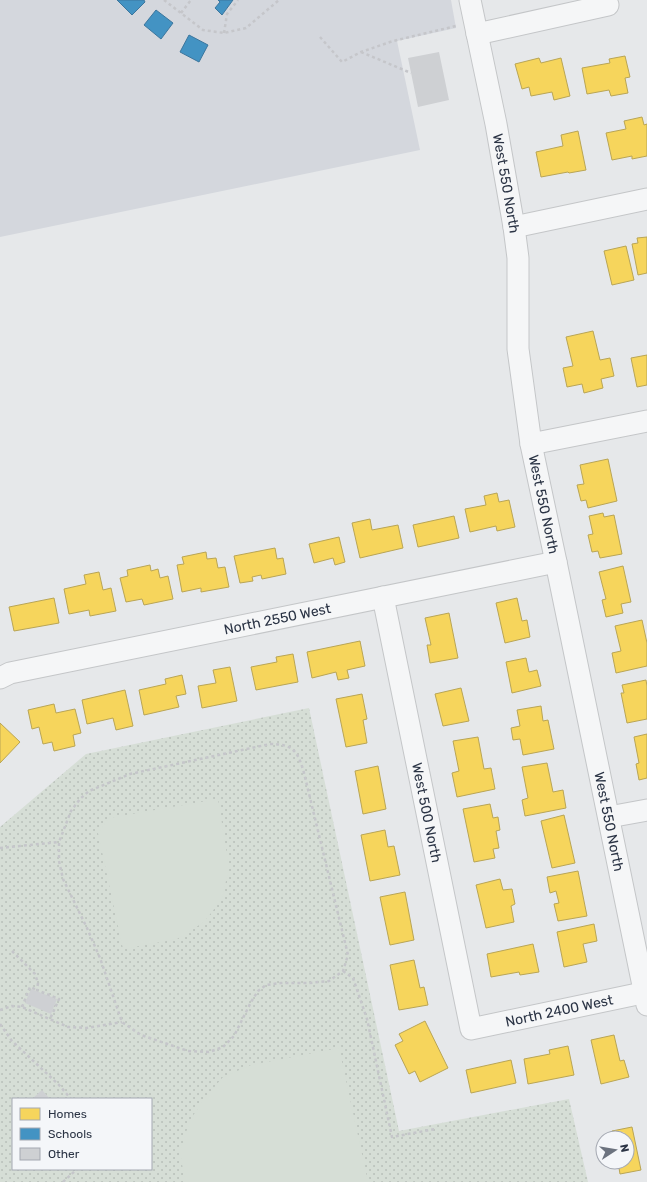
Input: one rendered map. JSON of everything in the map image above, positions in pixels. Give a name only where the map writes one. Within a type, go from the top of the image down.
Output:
[{"type":"street","name":"West 550 North","points":[[470,0],[496,124],[514,226],[518,258],[518,349],[531,444],[646,997]]},
{"type":"street","points":[[477,34],[608,5]]},
{"type":"street","points":[[514,226],[647,199]]},
{"type":"street","points":[[531,444],[647,421]]},
{"type":"street","name":"North 2550 West","points":[[0,678],[10,673],[556,562]]},
{"type":"street","name":"West 500 North","points":[[383,597],[471,1029]]},
{"type":"street","points":[[609,817],[647,810]]},
{"type":"street","name":"North 2400 West","points":[[471,1029],[646,997]]},
{"type":"path","points":[[164,0],[203,30],[224,33],[246,28],[279,0]]},
{"type":"path","points":[[181,13],[191,0]]},
{"type":"path","points":[[224,33],[227,14],[238,0]]},
{"type":"path","points":[[320,37],[342,62],[361,52],[393,41],[456,26]]},
{"type":"path","points":[[361,52],[411,73]]},
{"type":"path","points":[[270,744],[282,744],[292,748],[300,759],[304,773],[348,955],[343,971],[329,981],[266,985],[258,991],[234,1036],[223,1048],[210,1052],[188,1051],[141,1035],[122,1022],[100,958],[63,879],[59,861],[59,842],[71,811],[80,799],[95,788],[130,774],[270,744]]},
{"type":"path","points":[[0,848],[59,842]]},
{"type":"path","points":[[12,951],[36,974],[38,983],[37,990]]},
{"type":"path","points":[[343,971],[352,978],[367,1019],[392,1137],[435,1129]]},
{"type":"path","points":[[22,1007],[30,987],[60,998],[50,1019]]},
{"type":"path","points":[[0,1010],[12,1006],[22,1007],[68,1027],[86,1028],[122,1022]]},
{"type":"path","points":[[0,1024],[12,1041],[70,1098]]},
{"type":"path","points":[[63,1182],[76,1170]]},
{"type":"shaded area","points":[[0,0],[451,0],[456,28],[397,41],[420,150],[0,237]]},
{"type":"shaded area","points":[[309,708],[399,1131],[569,1099],[588,1182],[0,1182],[0,827],[86,754]]},
{"type":"shaded area","points":[[218,799],[229,867],[222,899],[204,922],[177,939],[123,949],[98,833],[109,818]]},
{"type":"shaded area","points":[[339,1048],[368,1182],[185,1182],[180,1152],[190,1120],[205,1098],[223,1077],[251,1065]]},
{"type":"building: Homes","points":[[625,56],[630,77],[625,78],[628,93],[611,96],[609,90],[587,94],[582,68],[610,63],[609,59]]},
{"type":"building: Homes","points":[[539,58],[541,63],[561,58],[570,96],[554,100],[552,92],[531,96],[529,87],[522,89],[515,64]]},
{"type":"building: Homes","points":[[642,117],[644,125],[647,124],[647,156],[632,159],[632,156],[612,160],[606,133],[626,129],[624,121]]},
{"type":"building: Homes","points":[[578,131],[586,170],[541,177],[536,152],[563,146],[561,135]]},
{"type":"building: Homes","points":[[647,237],[647,273],[638,275],[632,244],[638,243],[637,238]]},
{"type":"building: Homes","points":[[626,246],[634,280],[612,285],[604,251]]},
{"type":"building: Homes","points":[[593,331],[600,360],[610,358],[614,376],[601,379],[603,388],[584,393],[582,384],[567,387],[563,368],[573,366],[566,337]]},
{"type":"building: Homes","points":[[647,355],[647,385],[637,387],[631,358]]},
{"type":"building: Homes","points":[[608,459],[617,501],[588,508],[586,500],[581,501],[577,485],[584,484],[580,465]]},
{"type":"building: Homes","points":[[497,493],[499,502],[509,500],[515,527],[497,531],[496,526],[470,532],[465,509],[486,505],[484,496]]},
{"type":"building: Homes","points":[[603,513],[604,517],[614,515],[622,554],[600,558],[598,551],[592,552],[588,535],[593,534],[589,516]]},
{"type":"building: Homes","points":[[454,516],[459,538],[418,547],[413,525]]},
{"type":"building: Homes","points":[[370,519],[372,530],[398,525],[403,548],[360,558],[352,523]]},
{"type":"building: Homes","points":[[339,537],[345,562],[335,565],[333,558],[314,563],[309,544]]},
{"type":"building: Homes","points":[[275,548],[277,559],[283,558],[286,574],[262,579],[261,575],[252,577],[253,581],[240,583],[234,556]]},
{"type":"building: Homes","points":[[206,552],[207,559],[216,558],[218,568],[225,567],[229,587],[201,592],[201,588],[182,592],[177,565],[184,564],[182,557]]},
{"type":"building: Homes","points":[[150,565],[151,571],[158,569],[160,578],[168,576],[173,599],[144,605],[142,599],[126,602],[120,578],[128,576],[127,570]]},
{"type":"building: Homes","points":[[623,566],[631,602],[621,604],[623,613],[606,617],[602,600],[606,599],[599,572]]},
{"type":"building: Homes","points":[[99,572],[103,590],[111,588],[116,611],[90,616],[89,610],[69,614],[64,589],[86,584],[84,575]]},
{"type":"building: Homes","points":[[54,598],[59,623],[14,631],[9,607]]},
{"type":"building: Homes","points":[[517,598],[522,621],[527,620],[530,637],[505,643],[496,603]]},
{"type":"building: Homes","points":[[449,613],[458,658],[430,663],[427,645],[431,645],[425,618]]},
{"type":"building: Homes","points":[[642,620],[647,643],[647,666],[616,673],[612,653],[621,651],[615,626]]},
{"type":"building: Homes","points":[[360,641],[365,666],[347,670],[349,678],[338,680],[336,672],[312,678],[307,652]]},
{"type":"building: Homes","points":[[293,654],[298,682],[256,690],[251,667],[277,662],[276,657]]},
{"type":"building: Homes","points":[[526,658],[529,672],[537,670],[541,686],[512,693],[506,662]]},
{"type":"building: Homes","points":[[230,667],[237,701],[202,708],[198,686],[216,683],[213,670]]},
{"type":"building: Homes","points":[[182,675],[186,694],[176,696],[179,707],[144,715],[139,690],[166,684],[165,679]]},
{"type":"building: Homes","points":[[646,680],[647,719],[627,723],[621,693],[624,693],[622,685]]},
{"type":"building: Homes","points":[[461,688],[469,721],[443,726],[435,694]]},
{"type":"building: Homes","points":[[125,690],[133,726],[116,730],[113,718],[87,724],[82,700]]},
{"type":"building: Homes","points":[[362,694],[367,719],[363,720],[367,743],[346,747],[336,699]]},
{"type":"building: Homes","points":[[54,704],[56,713],[75,709],[81,733],[73,735],[75,746],[54,751],[52,742],[43,744],[39,727],[32,729],[28,710]]},
{"type":"building: Homes","points":[[541,706],[543,721],[548,720],[554,749],[523,755],[520,739],[513,740],[511,728],[520,726],[517,710]]},
{"type":"building: Homes","points":[[0,723],[20,742],[0,763]]},
{"type":"building: Homes","points":[[647,734],[647,778],[639,780],[636,764],[639,763],[634,737]]},
{"type":"building: Homes","points":[[478,737],[484,769],[491,768],[495,789],[457,797],[452,773],[459,771],[453,741]]},
{"type":"building: Homes","points":[[547,763],[553,792],[563,790],[566,808],[525,816],[522,800],[528,798],[522,767]]},
{"type":"building: Homes","points":[[378,766],[386,809],[363,814],[355,771]]},
{"type":"building: Homes","points":[[490,804],[493,818],[498,817],[500,830],[496,831],[499,848],[493,849],[495,858],[474,862],[463,809]]},
{"type":"building: Homes","points":[[564,815],[575,863],[552,868],[541,821]]},
{"type":"building: Homes","points":[[385,830],[388,847],[394,846],[400,875],[370,881],[361,835]]},
{"type":"building: Homes","points":[[578,871],[587,916],[558,921],[554,904],[559,903],[556,891],[550,893],[547,877]]},
{"type":"building: Homes","points":[[500,879],[503,890],[512,889],[515,904],[511,906],[514,922],[486,928],[476,885]]},
{"type":"building: Homes","points":[[405,892],[414,940],[390,945],[380,897]]},
{"type":"building: Homes","points":[[594,924],[597,941],[583,944],[587,962],[564,967],[557,932]]},
{"type":"building: Homes","points":[[533,944],[539,972],[520,975],[519,972],[491,977],[487,954]]},
{"type":"building: Homes","points":[[414,960],[420,988],[424,987],[428,1005],[399,1010],[390,965]]},
{"type":"building: Homes","points":[[425,1021],[448,1068],[420,1082],[415,1071],[409,1074],[395,1045],[403,1041],[399,1034]]},
{"type":"building: Homes","points":[[614,1035],[620,1061],[624,1060],[629,1077],[601,1084],[591,1040]]},
{"type":"building: Homes","points":[[568,1046],[574,1075],[528,1084],[524,1059],[550,1054],[549,1050]]},
{"type":"building: Homes","points":[[511,1060],[516,1083],[471,1093],[466,1070]]},
{"type":"building: Homes","points":[[632,1127],[633,1130],[617,1130]]},
{"type":"building: Homes","points":[[635,1141],[641,1170],[620,1174],[619,1170],[635,1170]]},
{"type":"building: Schools","points":[[117,0],[144,0],[145,2],[132,15]]},
{"type":"building: Schools","points":[[218,0],[233,0],[222,15],[215,8],[220,2]]},
{"type":"building: Schools","points":[[156,10],[173,23],[161,39],[144,25]]},
{"type":"building: Schools","points":[[189,35],[208,45],[199,62],[180,52]]},
{"type":"building: Other","points":[[439,52],[449,100],[418,107],[408,58]]},
{"type":"building: Other","points":[[31,989],[57,999],[51,1014],[25,1003]]},
{"type":"building: Other","points":[[42,1090],[49,1098],[33,1098]]}]
